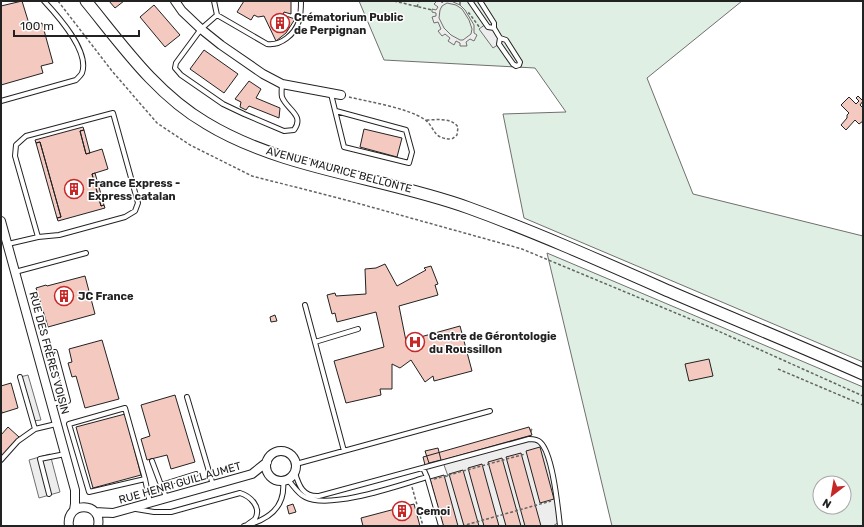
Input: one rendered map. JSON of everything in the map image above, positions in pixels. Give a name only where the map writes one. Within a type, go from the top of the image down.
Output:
[{"type":"main road","name":"AVENUE MAURICE BELLONTE","points":[[86,1],[134,61],[171,98],[205,123],[237,140],[280,156],[409,188],[468,207],[545,237],[863,374]]},
{"type":"street","points":[[175,1],[182,11],[201,29],[221,45],[263,74],[282,84],[341,95]]},
{"type":"street","name":"RUE DES FRÈRES VOISIN","points":[[1,222],[75,490],[82,502],[98,516],[99,525]]},
{"type":"street","points":[[280,451],[289,453],[296,464],[295,473],[285,481],[274,480],[270,477],[266,470],[267,462],[272,454],[280,451]]},
{"type":"street","name":"RUE HENRI GUILLAUMET","points":[[99,525],[113,514],[252,474],[267,462]]},
{"type":"street","name":"RUE HENRI GUILLAUMET","points":[[252,474],[270,477]]},
{"type":"street","name":"RUE DES FRÈRES VOISIN","points":[[74,510],[75,490]]},
{"type":"street","name":"RUE HENRI GUILLAUMET","points":[[74,510],[78,508],[113,514]]},
{"type":"street","points":[[61,526],[69,523],[71,513],[74,510]]},
{"type":"lane","points":[[1,101],[76,80],[82,74],[83,67],[81,55],[75,38],[44,1]]},
{"type":"lane","points":[[214,1],[217,15],[267,44],[275,45],[285,40],[299,22],[301,1]]},
{"type":"lane","points":[[470,1],[488,27],[494,28]]},
{"type":"lane","points":[[480,1],[494,23],[494,28],[500,38],[499,44],[513,64],[516,66],[519,65],[520,62],[506,40],[500,38]]},
{"type":"lane","points":[[217,15],[201,29],[176,63],[175,68],[181,75],[224,104],[244,114],[284,131],[294,130],[298,125],[298,119],[284,101],[281,94],[282,84]]},
{"type":"lane","points":[[331,93],[344,147],[409,164],[412,152],[406,130],[336,111]]},
{"type":"lane","points":[[7,244],[38,237],[59,235],[124,217],[135,211],[138,203],[113,113],[26,136],[16,145],[15,156],[38,237]]},
{"type":"lane","points":[[15,272],[86,253]]},
{"type":"lane","points":[[305,305],[344,451]]},
{"type":"lane","points":[[315,342],[358,329]]},
{"type":"lane","points":[[51,404],[68,401],[55,352]]},
{"type":"lane","points":[[20,377],[35,429]]},
{"type":"lane","points":[[187,396],[213,485]]},
{"type":"lane","points":[[145,479],[89,492],[68,424],[126,408],[145,479],[150,503]]},
{"type":"lane","points":[[296,464],[490,411]]},
{"type":"lane","points":[[1,460],[18,442],[35,429],[57,424]]},
{"type":"lane","points":[[295,473],[299,486],[303,492],[314,496],[529,439],[536,439],[543,446],[548,457],[556,491],[560,526]]},
{"type":"lane","points":[[49,494],[40,459],[65,454]]},
{"type":"lane","points":[[152,461],[166,498]]},
{"type":"lane","points":[[423,468],[428,479],[441,526]]},
{"type":"lane","points":[[161,485],[196,474]]},
{"type":"lane","points":[[285,481],[305,498],[327,501],[345,500],[428,479]]},
{"type":"lane","points":[[245,526],[263,519],[271,514],[279,505],[284,490],[285,481]]},
{"type":"lane","points":[[132,508],[154,512],[171,512],[240,493],[252,499],[256,505],[255,518],[245,526]]},
{"type":"path","points":[[58,1],[112,71],[157,123],[190,145],[252,176],[346,200],[522,249],[707,326],[863,396]]},
{"type":"path","points":[[394,1],[432,10]]},
{"type":"path","points":[[417,6],[419,1]]},
{"type":"path","points":[[468,13],[480,28]]},
{"type":"path","points":[[341,95],[387,106],[425,120],[448,120],[455,122],[458,127],[457,135],[452,139],[444,139],[436,135],[425,120]]},
{"type":"path","points":[[778,370],[863,405]]},
{"type":"path","points":[[422,526],[411,486],[428,479],[525,454]]},
{"type":"path","points":[[462,526],[557,499]]},
{"type":"green space","points":[[359,1],[742,1],[647,78],[693,194],[863,236],[863,362],[524,218],[503,114],[566,112],[535,68],[384,60]]},
{"type":"green space","points":[[547,253],[863,387],[863,526],[612,526]]},
{"type":"shaded area","points":[[437,1],[441,1],[442,3],[444,1],[451,1],[460,5],[465,10],[474,25],[474,33],[477,35],[474,41],[470,39],[466,42],[467,46],[460,46],[460,43],[456,41],[454,45],[448,41],[450,38],[445,34],[442,36],[438,31],[441,29],[438,22],[434,23],[432,17],[436,16],[436,13],[432,12],[432,9],[436,10],[438,7],[434,4]],"holes":[[[447,3],[456,5],[462,9],[469,20],[472,29],[471,34],[463,40],[451,35],[444,28],[439,18],[442,6]]]},
{"type":"shaded area","points":[[486,24],[494,28],[500,38],[499,44],[493,48],[479,29]]},
{"type":"shaded area","points":[[28,375],[41,420],[33,421],[20,377]]},
{"type":"shaded area","points":[[532,429],[529,439],[541,442],[548,457],[559,522],[553,526],[445,526],[432,480],[448,476],[440,454]]},
{"type":"shaded area","points":[[50,454],[60,492],[39,498],[29,460]]},
{"type":"building","points":[[22,1],[30,27],[42,23],[53,63],[41,66],[43,73],[1,85],[1,6]]},
{"type":"building","points":[[109,1],[124,1],[115,8]]},
{"type":"building","name":"Crématorium Public de Perpignan","points":[[244,1],[291,1],[291,14],[284,12],[283,15],[295,19],[286,33],[276,41],[264,16],[258,17],[254,15],[251,20],[237,12]]},
{"type":"building","points":[[154,5],[180,35],[165,47],[140,17]]},
{"type":"building","points":[[204,50],[238,74],[224,93],[190,69]]},
{"type":"building","points":[[249,81],[261,89],[256,98],[280,108],[279,118],[249,106],[246,110],[240,107],[241,102],[235,99]]},
{"type":"building","points":[[858,96],[863,101],[860,105],[863,108],[863,121],[859,124],[855,120],[846,130],[841,125],[849,113],[841,105],[849,97],[856,104],[859,101],[856,98]]},
{"type":"building","name":"France Express - Express catalan","points":[[83,127],[84,130],[80,131],[86,154],[102,149],[108,169],[92,174],[101,206],[104,205],[105,208],[58,221],[57,218],[61,217],[40,142],[36,143],[35,140]]},
{"type":"building","points":[[364,129],[402,138],[397,157],[360,147]]},
{"type":"building","points":[[84,130],[90,153],[86,154],[80,131]]},
{"type":"building","points":[[40,142],[61,217],[57,218],[36,143]]},
{"type":"building","points":[[95,173],[104,205],[101,206],[92,174]]},
{"type":"building","points":[[385,264],[397,286],[426,270],[424,268],[431,266],[438,284],[435,285],[438,295],[399,306],[406,341],[460,326],[472,371],[434,381],[433,376],[425,382],[411,360],[400,368],[392,364],[392,389],[380,389],[381,395],[346,403],[334,361],[384,347],[376,312],[337,322],[335,313],[332,314],[327,295],[335,293],[336,296],[366,294],[365,269],[376,268]]},
{"type":"building","name":"JC France","points":[[85,276],[95,314],[48,327],[36,288]]},
{"type":"building","points":[[275,315],[277,321],[271,322],[270,317]]},
{"type":"building","points":[[102,340],[119,399],[85,408],[76,376],[72,377],[68,363],[72,362],[69,349]]},
{"type":"building","points":[[709,359],[713,376],[689,381],[685,364]]},
{"type":"building","points":[[11,383],[18,408],[2,413],[1,386]]},
{"type":"building","points":[[175,395],[195,462],[171,469],[167,455],[147,460],[141,439],[150,436],[141,405]]},
{"type":"building","points":[[125,414],[141,475],[93,488],[76,427]]},
{"type":"building","points":[[8,427],[19,437],[1,457],[1,435]]},
{"type":"building","points":[[529,427],[532,435],[425,465],[423,457]]},
{"type":"building","points":[[540,447],[554,499],[540,503],[526,451]]},
{"type":"building","points":[[438,448],[441,460],[429,463],[425,451]]},
{"type":"building","points":[[521,453],[541,526],[525,526],[506,457]]},
{"type":"building","points":[[502,458],[521,526],[506,526],[488,462]]},
{"type":"building","points":[[482,464],[499,526],[484,526],[468,468]]},
{"type":"building","points":[[463,470],[479,526],[464,526],[449,474]]},
{"type":"building","points":[[444,475],[458,526],[443,526],[430,479]]},
{"type":"building","points":[[293,504],[296,512],[289,514],[287,506]]},
{"type":"building","name":"Cemoi","points":[[414,504],[420,526],[363,526],[361,518]]},
{"type":"place","name":"Crématorium Public de Perpignan","points":[[280,23]]},
{"type":"place","name":"France Express - Express catalan","points":[[74,189]]},
{"type":"place","name":"JC France","points":[[64,296]]},
{"type":"place","name":"Centre de Gérontologie du Roussillon","points":[[415,342]]},
{"type":"place","name":"Cemoi","points":[[402,511]]}]
